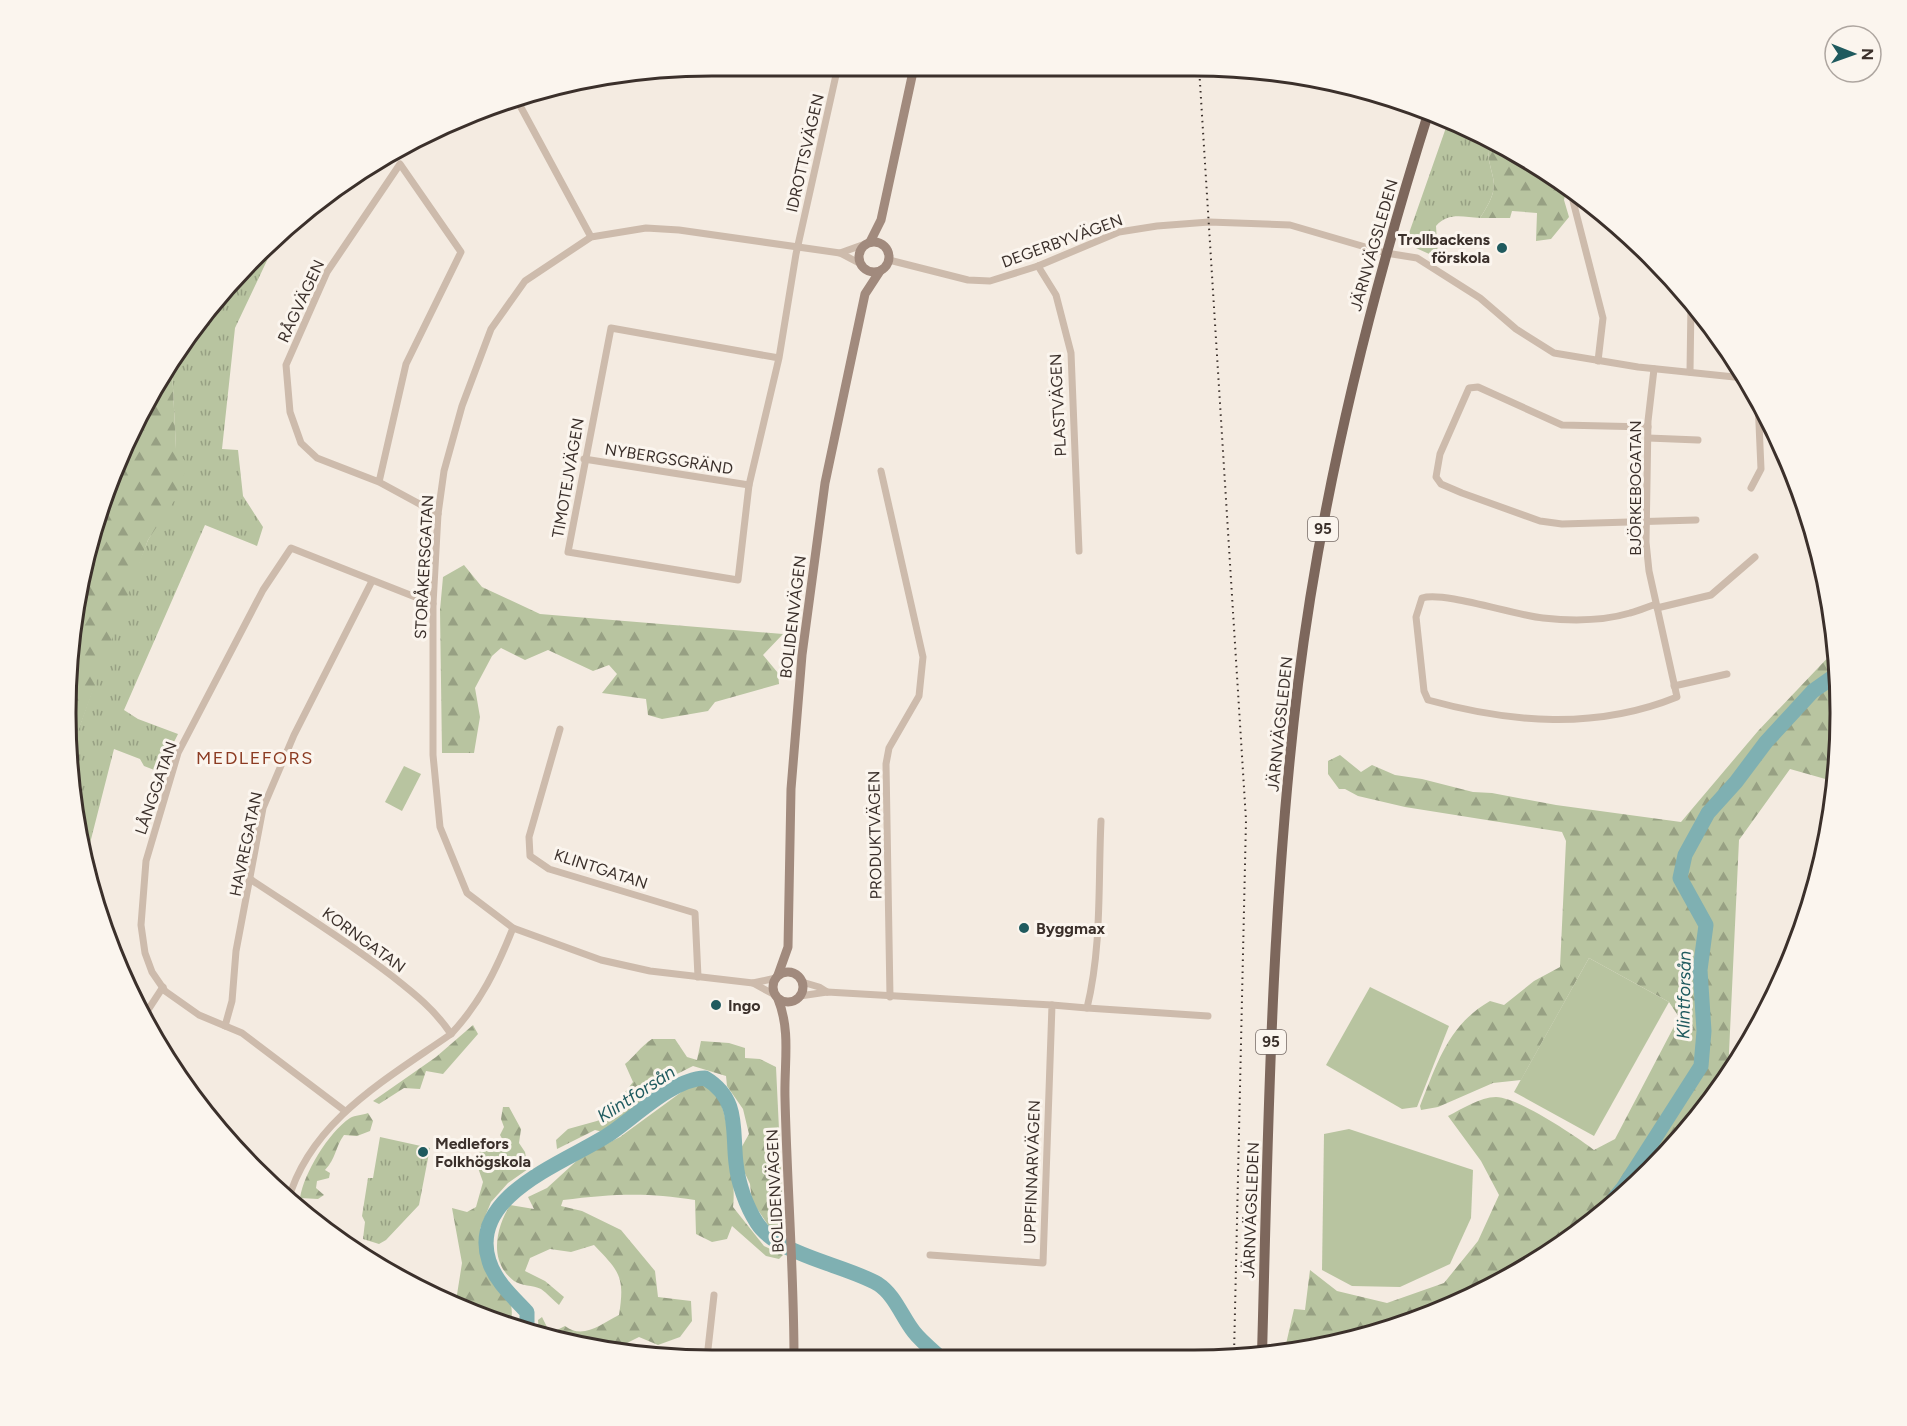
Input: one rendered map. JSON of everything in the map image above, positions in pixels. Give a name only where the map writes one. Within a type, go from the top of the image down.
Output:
[{"type":"main road","points":[[881,220],[859,253],[860,265],[870,272],[880,272],[889,260],[884,246],[881,220],[912,76]]},
{"type":"main road","name":"JÄRNVÄGSLEDEN","points":[[1262,1345],[1271,1016],[1282,844],[1298,686],[1330,493],[1386,253],[1426,120]]},
{"type":"main road","points":[[867,243],[884,246]]},
{"type":"main road","name":"BOLIDENVÄGEN","points":[[860,265],[865,294]]},
{"type":"main road","name":"BOLIDENVÄGEN","points":[[795,1350],[794,1271],[785,1096],[787,1023],[773,985],[788,947],[791,789],[802,655],[825,483],[865,294],[871,280],[880,272]]},
{"type":"main road","name":"BOLIDENVÄGEN","points":[[787,1023],[799,997],[799,978],[788,947]]},
{"type":"main road","points":[[777,977],[785,972],[799,978]]},
{"type":"main road","points":[[777,997],[788,1002],[799,997]]},
{"type":"street","name":"IDROTTSVÄGEN","points":[[798,246],[836,76]]},
{"type":"street","points":[[520,106],[591,237]]},
{"type":"street","name":"RÅGVÄGEN","points":[[379,482],[406,364],[461,252],[400,164],[327,272],[286,365],[290,412],[301,443],[317,458],[379,482],[438,514]]},
{"type":"street","points":[[1573,202],[1603,318],[1598,361]]},
{"type":"street","name":"DEGERBYVÄGEN","points":[[889,260],[968,280],[990,281],[1038,266],[1078,247],[1119,232],[1209,222],[1290,225],[1386,253],[1417,258],[1480,298],[1516,329],[1554,353],[1654,369],[1734,377]]},
{"type":"street","name":"STORÅKERSGATAN","points":[[777,977],[753,983],[650,971],[601,960],[513,928],[467,893],[440,827],[433,755],[432,604],[438,514],[444,471],[462,406],[491,329],[525,281],[591,237],[646,228],[679,230],[840,253],[860,265]]},
{"type":"street","name":"STORÅKERSGATAN","points":[[840,253],[867,243]]},
{"type":"street","name":"TIMOTEJVÄGEN","points":[[779,358],[611,328],[584,459],[568,552],[738,580],[749,485],[779,358],[798,246]]},
{"type":"street","name":"PLASTVÄGEN","points":[[1038,266],[1056,295],[1071,353],[1078,551]]},
{"type":"street","points":[[1690,372],[1691,316]]},
{"type":"street","name":"BJÖRKEBOGATAN","points":[[1654,369],[1648,427],[1646,522],[1649,571],[1677,697],[1613,715],[1573,720],[1535,720],[1496,715],[1428,700],[1424,691],[1416,618],[1422,598],[1431,595],[1509,614],[1545,619],[1601,619],[1656,606]]},
{"type":"street","points":[[1648,427],[1562,425],[1478,387],[1469,388],[1440,454],[1436,477],[1441,484],[1462,493],[1540,521],[1562,524],[1696,520]]},
{"type":"street","points":[[1751,488],[1761,469],[1759,420]]},
{"type":"street","points":[[1648,438],[1698,440]]},
{"type":"street","name":"NYBERGSGRÄND","points":[[584,459],[749,485]]},
{"type":"street","name":"PRODUKTVÄGEN","points":[[881,471],[923,657],[919,696],[889,748],[886,764],[890,997]]},
{"type":"street","name":"LÅNGGATAN","points":[[345,1111],[242,1033],[199,1015],[163,987],[145,953],[141,925],[146,861],[178,753],[264,590],[291,548],[432,604]]},
{"type":"street","points":[[1656,606],[1710,595],[1755,557]]},
{"type":"street","name":"HAVREGATAN","points":[[225,1026],[232,1001],[236,951],[264,808],[276,776],[372,581]]},
{"type":"street","points":[[1674,686],[1726,674]]},
{"type":"street","name":"KLINTGATAN","points":[[560,729],[529,837],[530,856],[549,869],[695,913],[698,976]]},
{"type":"street","points":[[1087,1008],[1097,952],[1101,821]]},
{"type":"street","name":"KORNGATAN","points":[[250,879],[322,924],[378,966],[437,1013],[451,1034]]},
{"type":"street","points":[[291,1190],[295,1177],[308,1155],[345,1111],[451,1034],[481,998],[495,972],[513,928]]},
{"type":"street","points":[[799,978],[827,992]]},
{"type":"street","name":"STORÅKERSGATAN","points":[[753,983],[777,997]]},
{"type":"street","points":[[149,1008],[163,987]]},
{"type":"street","points":[[799,997],[827,992],[1209,1016]]},
{"type":"street","name":"UPPFINNARVÄGEN","points":[[930,1255],[1043,1263],[1052,1005]]},
{"type":"street","points":[[708,1350],[714,1295]]},
{"type":"green space","points":[[1446,128],[1488,149],[1494,186],[1488,205],[1480,218],[1451,217],[1436,226],[1438,258],[1416,248],[1408,236]]},
{"type":"green space","points":[[1488,149],[1565,196],[1569,217],[1551,239],[1536,241],[1537,213],[1512,211],[1510,218],[1480,218],[1488,205],[1494,186]]},
{"type":"green space","points":[[268,258],[235,328],[222,449],[238,450],[243,496],[263,527],[257,546],[205,525],[124,710],[138,719],[178,734],[173,744],[167,775],[144,766],[140,759],[114,749],[90,842],[82,796],[77,734],[128,590],[148,540],[160,520],[176,449],[172,378],[234,293]]},
{"type":"green space","points":[[172,378],[176,449],[187,464],[178,495],[148,540],[77,734],[78,671],[82,630],[98,548],[125,469],[142,431]]},
{"type":"green space","points":[[464,565],[482,587],[540,614],[783,634],[763,655],[778,673],[779,684],[715,702],[708,711],[662,719],[648,715],[646,699],[602,693],[617,674],[609,665],[593,671],[548,650],[525,660],[501,648],[492,656],[475,688],[480,717],[474,753],[442,753],[440,610],[443,577]]},
{"type":"green space","points":[[1828,658],[1830,713],[1827,779],[1790,769],[1739,840],[1729,1058],[1699,1100],[1673,1133],[1614,1192],[1548,1242],[1512,1264],[1476,1284],[1399,1316],[1359,1328],[1286,1342],[1294,1309],[1305,1310],[1310,1270],[1337,1291],[1387,1303],[1444,1283],[1478,1241],[1499,1195],[1481,1161],[1448,1116],[1484,1099],[1496,1097],[1506,1099],[1546,1118],[1594,1150],[1615,1139],[1679,1017],[1669,1002],[1589,958],[1521,1080],[1493,1083],[1438,1107],[1421,1110],[1420,1106],[1439,1061],[1454,1034],[1464,1022],[1490,1001],[1504,1005],[1534,981],[1560,967],[1566,841],[1562,832],[1405,807],[1358,796],[1345,789],[1339,789],[1328,774],[1328,761],[1340,755],[1361,772],[1372,765],[1395,775],[1422,779],[1473,792],[1681,822],[1758,731]]},
{"type":"green space","points":[[404,766],[421,774],[402,811],[385,802]]},
{"type":"green space","points":[[1589,958],[1669,1002],[1594,1136],[1514,1092]]},
{"type":"green space","points":[[1370,987],[1449,1026],[1417,1107],[1402,1109],[1326,1065]]},
{"type":"green space","points":[[473,1025],[478,1034],[443,1074],[426,1071],[420,1089],[404,1088],[379,1104],[373,1101],[436,1057]]},
{"type":"green space","points":[[652,1039],[675,1039],[687,1057],[697,1060],[701,1041],[729,1043],[745,1048],[745,1058],[760,1059],[776,1067],[784,1234],[772,1231],[752,1201],[750,1184],[741,1165],[740,1150],[749,1134],[743,1109],[727,1086],[726,1076],[693,1066],[675,1075],[603,1132],[595,1130],[557,1149],[556,1140],[568,1129],[604,1119],[633,1082],[625,1064]]},
{"type":"green space","points":[[706,1084],[716,1093],[721,1102],[728,1131],[732,1166],[733,1207],[764,1246],[783,1255],[779,1259],[766,1256],[732,1226],[727,1239],[712,1242],[696,1234],[695,1200],[629,1195],[563,1200],[561,1206],[582,1211],[621,1230],[655,1271],[658,1297],[691,1301],[692,1321],[680,1337],[658,1345],[639,1337],[626,1343],[557,1330],[565,1326],[572,1330],[585,1331],[619,1315],[621,1283],[615,1269],[594,1245],[571,1252],[550,1249],[530,1258],[525,1271],[545,1281],[564,1297],[559,1305],[541,1289],[514,1281],[500,1264],[498,1234],[505,1214],[510,1205],[534,1209],[528,1197],[547,1188],[582,1156],[620,1137],[691,1085]]},
{"type":"green space","points":[[503,1107],[509,1107],[521,1129],[519,1143],[525,1152],[528,1169],[508,1183],[491,1202],[480,1229],[485,1257],[483,1265],[496,1286],[510,1302],[511,1317],[457,1296],[462,1263],[452,1208],[467,1212],[476,1207],[483,1182],[477,1165],[480,1151],[493,1151],[505,1144],[500,1135],[504,1127],[501,1119]]},
{"type":"green space","points":[[368,1113],[373,1121],[370,1131],[357,1136],[344,1135],[325,1170],[330,1173],[329,1178],[317,1181],[316,1188],[324,1195],[318,1199],[301,1198],[306,1177],[318,1154],[333,1133],[354,1116]]},
{"type":"green space","points":[[1349,1129],[1473,1170],[1471,1218],[1450,1264],[1400,1287],[1352,1286],[1322,1270],[1324,1134]]},
{"type":"green space","points":[[380,1137],[430,1148],[419,1205],[386,1240],[379,1244],[363,1239],[365,1222],[362,1216],[368,1178],[373,1178]]},
{"type":"green space","points":[[542,1317],[547,1328],[538,1325],[538,1320]]},
{"type":"waterway","name":"Klintforsån","points":[[1631,1176],[1701,1066],[1704,1031],[1700,970],[1706,925],[1680,878],[1685,855],[1708,813],[1736,782],[1766,742],[1813,691],[1829,680]]},
{"type":"waterway","name":"Klintforsån","points":[[527,1322],[527,1312],[500,1282],[489,1261],[486,1237],[493,1217],[507,1198],[526,1182],[611,1133],[680,1084],[705,1078],[716,1086],[729,1105],[734,1127],[739,1178],[746,1202],[757,1223],[780,1243],[878,1284],[894,1300],[910,1326],[932,1350]]},
{"type":"railway","points":[[1200,76],[1246,820],[1234,1348]]},
{"type":"place","name":"Trollbackens förskola","points":[[1502,248]]},
{"type":"place","name":"Byggmax","points":[[1024,928]]},
{"type":"place","name":"Ingo","points":[[716,1005]]},
{"type":"place","name":"Medlefors Folkhögskola","points":[[423,1152]]},
{"type":"district","name":"MEDLEFORS","points":[[255,758]]}]
